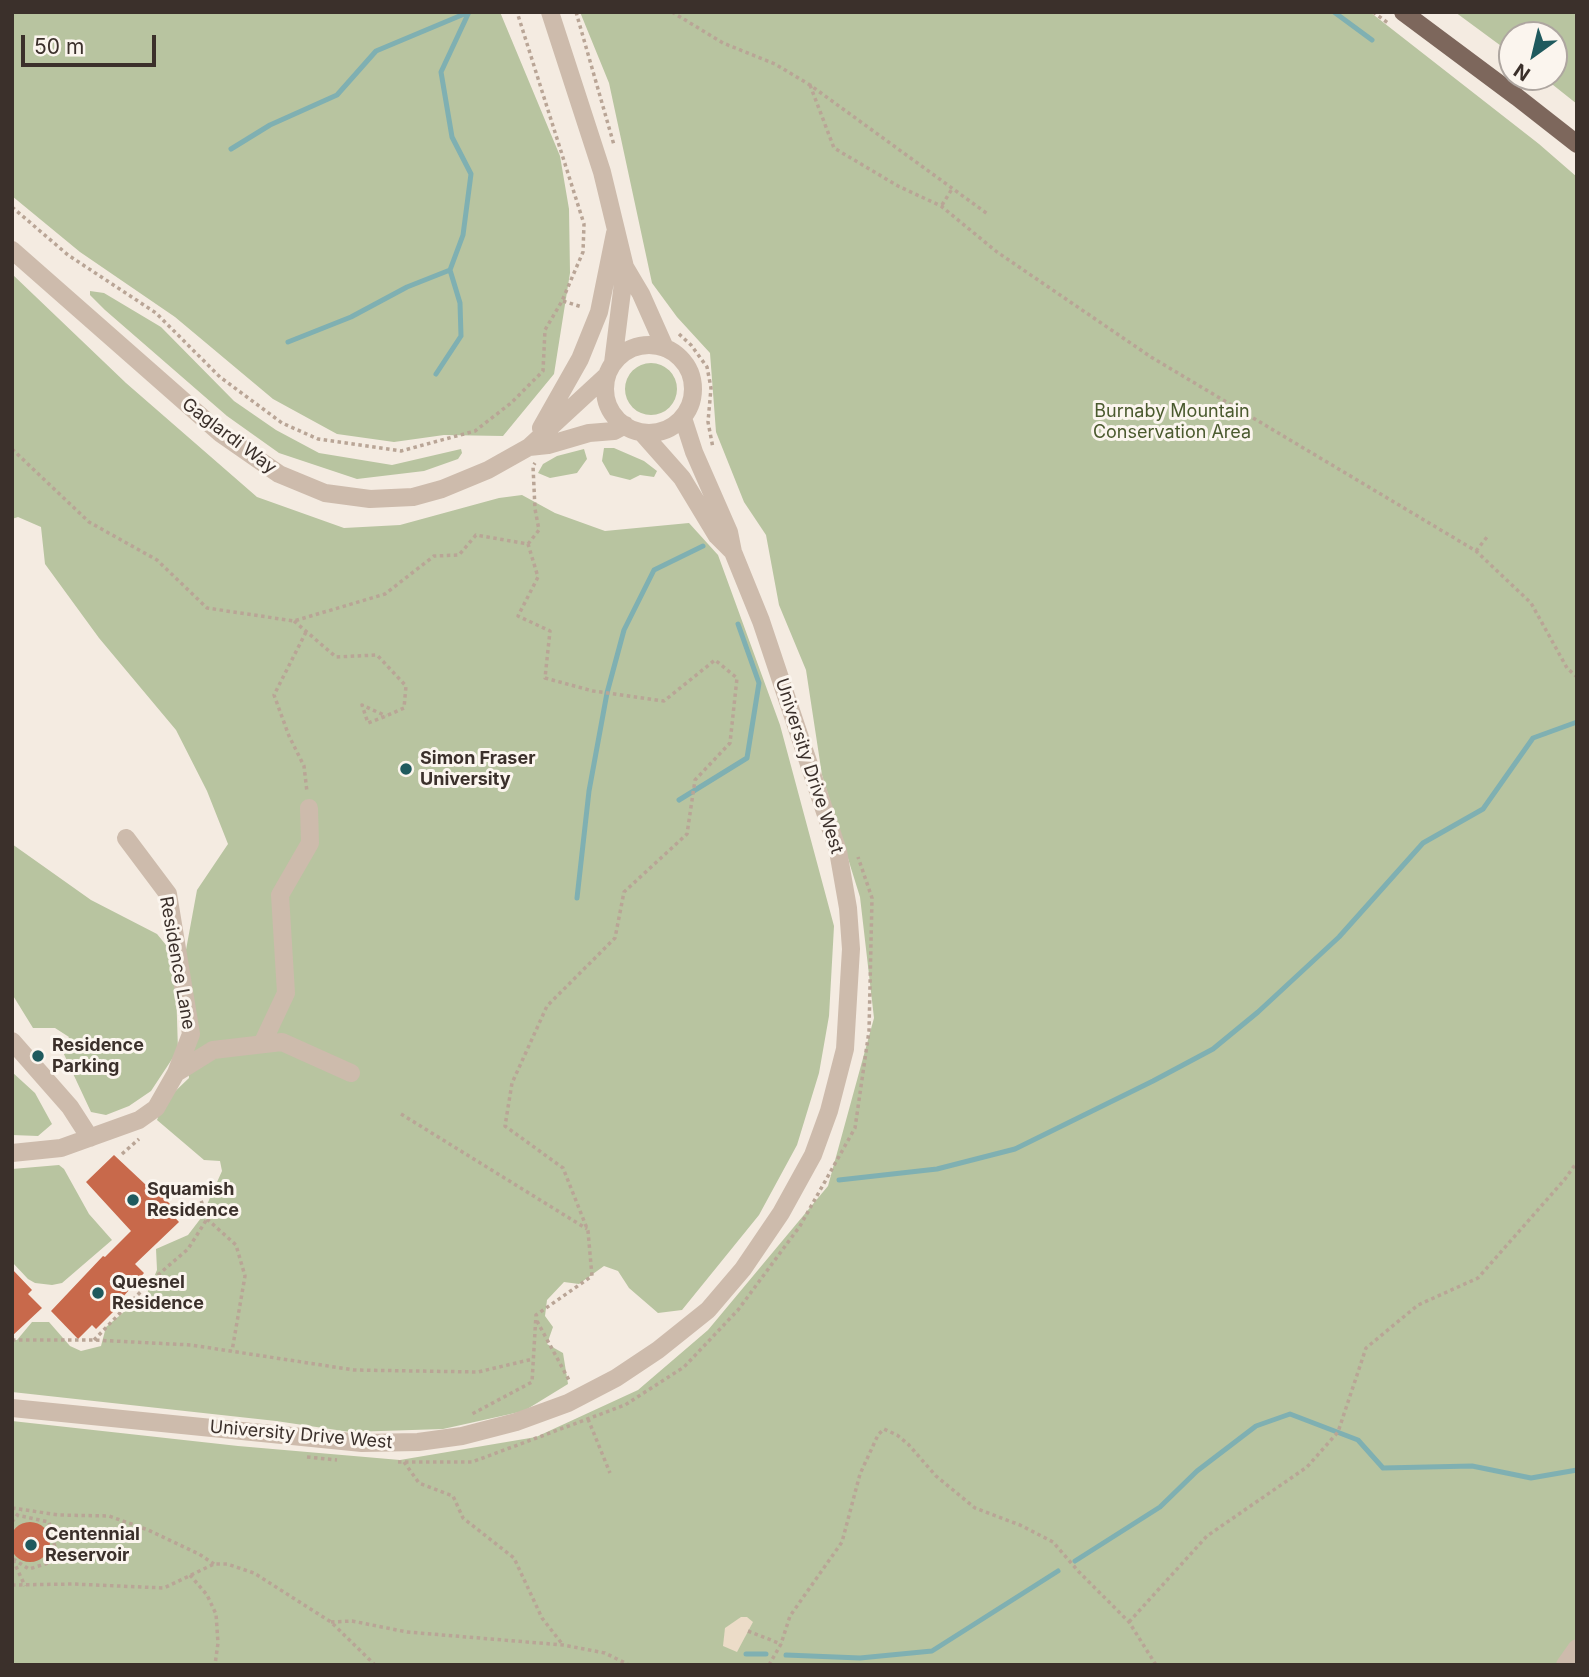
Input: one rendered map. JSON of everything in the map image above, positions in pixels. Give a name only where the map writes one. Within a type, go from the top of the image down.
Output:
[{"type":"main road","points":[[1402,12],[1577,144]]},
{"type":"street","points":[[550,12],[602,172],[625,267],[641,294],[665,348]]},
{"type":"street","points":[[529,447],[580,359],[600,312],[616,227]]},
{"type":"street","name":"Gaglardi Way","points":[[12,250],[220,433],[258,462],[302,485],[325,493],[370,499],[413,497],[442,489],[488,470],[529,447],[610,369]]},
{"type":"street","points":[[610,369],[623,352],[636,346],[651,344],[665,348],[677,355],[687,366],[694,393],[690,407],[683,418],[665,432],[643,434],[625,425],[614,415],[608,403],[605,390],[625,267]]},
{"type":"street","name":"University Drive West","points":[[12,1408],[362,1443],[418,1442],[462,1436],[516,1422],[578,1397],[616,1378],[658,1350],[708,1310],[743,1269],[781,1213],[813,1155],[829,1111],[845,1049],[851,949],[848,908],[838,851],[761,621],[683,418]]},
{"type":"street","name":"Gaglardi Way","points":[[529,447],[548,445],[589,433],[614,431],[625,425]]},
{"type":"street","name":"University Drive West","points":[[643,434],[682,478],[717,536],[733,552]]},
{"type":"street","points":[[262,1044],[286,993],[280,895],[310,843],[309,808]]},
{"type":"street","name":"Residence Lane","points":[[12,1153],[61,1148],[139,1119],[156,1108],[176,1073],[191,1034],[168,894],[126,838]]},
{"type":"street","points":[[12,1041],[70,1107],[90,1138]]},
{"type":"street","points":[[176,1073],[213,1050],[282,1042],[351,1073]]},
{"type":"street","points":[[1565,1665],[1577,1648]]},
{"type":"path","points":[[12,207],[68,255],[156,313],[220,377],[282,423],[318,439],[401,451],[475,431],[511,403],[543,371],[545,330],[562,301],[583,252],[584,224],[517,12]]},
{"type":"path","points":[[672,12],[723,43],[775,64],[810,85],[989,215]]},
{"type":"path","points":[[810,85],[834,148],[898,186],[941,206],[997,252],[1151,357],[1476,551],[1531,603],[1567,668],[1577,677]]},
{"type":"path","points":[[941,206],[952,189]]},
{"type":"path","points":[[670,327],[691,345],[707,367],[711,388],[708,422],[713,452]]},
{"type":"path","points":[[12,449],[89,522],[157,560],[206,608],[294,621],[385,594],[434,556],[458,555],[477,535],[528,544]]},
{"type":"path","points":[[528,544],[539,530],[533,466]]},
{"type":"path","points":[[1476,551],[1487,537]]},
{"type":"path","points":[[464,1418],[532,1382],[536,1315],[592,1276],[588,1231],[563,1168],[505,1126],[512,1083],[547,1006],[615,939],[624,892],[688,834],[695,780],[730,743],[737,678],[715,660],[664,701],[593,691],[545,678],[550,631],[518,616],[538,578],[528,544]]},
{"type":"path","points":[[294,621],[336,657],[377,655],[406,686],[404,708],[386,716],[368,723],[362,705],[386,716]]},
{"type":"path","points":[[306,632],[274,695],[289,736],[304,766],[309,808]]},
{"type":"path","points":[[392,1462],[472,1462],[625,1405],[684,1367],[738,1310],[800,1226],[855,1128],[869,1031],[872,898],[855,846]]},
{"type":"path","points":[[401,1114],[588,1231]]},
{"type":"path","points":[[122,1154],[140,1139]]},
{"type":"path","points":[[1129,1622],[1207,1536],[1307,1467],[1338,1432],[1366,1348],[1418,1305],[1478,1278],[1577,1162]]},
{"type":"path","points":[[200,1197],[207,1220],[236,1245],[245,1276],[232,1350]]},
{"type":"path","points":[[94,1340],[152,1280],[188,1248],[207,1220]]},
{"type":"path","points":[[536,1319],[578,1397]]},
{"type":"path","points":[[12,1340],[94,1340],[191,1345],[354,1370],[478,1372],[533,1359]]},
{"type":"path","points":[[588,1419],[610,1473]]},
{"type":"path","points":[[769,1665],[781,1644],[790,1616],[842,1542],[860,1474],[878,1435],[884,1429],[897,1434],[936,1476],[975,1508],[1020,1525],[1053,1542],[1129,1622],[1156,1665]]},
{"type":"path","points":[[304,1457],[344,1460]]},
{"type":"path","points":[[404,1462],[419,1483],[453,1496],[463,1518],[514,1558],[542,1618],[563,1645]]},
{"type":"path","points":[[12,1508],[59,1515],[109,1516],[148,1530],[214,1564]]},
{"type":"path","points":[[12,1522],[21,1510]]},
{"type":"path","points":[[13,1558],[29,1569],[58,1560],[49,1522],[17,1515]]},
{"type":"path","points":[[13,1558],[25,1586]]},
{"type":"path","points":[[12,1586],[73,1584],[164,1588],[214,1564],[227,1564],[254,1573],[331,1622],[375,1665]]},
{"type":"path","points":[[190,1575],[207,1595],[216,1614],[218,1643],[215,1665]]},
{"type":"path","points":[[331,1622],[352,1621],[407,1632],[563,1645],[605,1653],[629,1665]]},
{"type":"path","points":[[748,1631],[781,1644]]},
{"type":"green space","points":[[12,12],[500,12],[560,156],[569,209],[570,273],[554,374],[503,436],[444,435],[394,442],[337,434],[273,399],[175,317],[80,252],[12,196]]},
{"type":"green space","name":"Burnaby Mountain Conservation Area","points":[[580,12],[1370,12],[1539,144],[1577,177],[1577,1665],[12,1665],[12,1421],[238,1446],[400,1460],[536,1437],[638,1390],[708,1330],[828,1186],[874,1018],[860,897],[822,775],[806,670],[779,605],[766,535],[744,502],[716,432],[710,353],[677,317],[652,283],[609,83]]},
{"type":"green space","points":[[1455,12],[1577,12],[1577,104],[1561,91],[1568,91],[1568,21],[1498,21],[1498,44]]},
{"type":"green space","points":[[12,274],[126,383],[257,497],[344,528],[400,525],[499,498],[522,495],[555,513],[605,531],[689,523],[718,555],[780,725],[834,926],[829,1016],[819,1073],[797,1145],[759,1215],[682,1310],[658,1313],[629,1288],[618,1271],[604,1266],[579,1284],[564,1282],[547,1300],[545,1316],[553,1327],[547,1344],[563,1353],[568,1384],[524,1411],[443,1429],[350,1432],[276,1421],[12,1392],[12,1340],[17,1340],[32,1322],[49,1322],[70,1346],[81,1351],[101,1346],[106,1327],[146,1296],[157,1270],[156,1249],[188,1235],[201,1218],[222,1171],[220,1161],[204,1160],[157,1120],[164,1102],[189,1078],[181,977],[197,890],[228,844],[207,791],[176,730],[99,638],[45,564],[41,527],[18,517],[12,519]]},
{"type":"green space","points":[[90,291],[104,293],[161,327],[234,401],[276,430],[319,453],[392,465],[461,449],[462,453],[458,459],[424,471],[357,479],[279,453],[227,416],[105,310],[90,295]]},
{"type":"green space","points":[[651,363],[661,365],[669,371],[675,379],[675,399],[669,407],[661,413],[651,415],[641,413],[633,407],[627,399],[625,389],[627,379],[633,371],[641,365]]},
{"type":"green space","points":[[604,448],[614,448],[644,461],[657,471],[654,477],[640,475],[630,480],[610,475],[602,461]]},
{"type":"green space","points":[[584,449],[587,459],[577,473],[550,478],[538,473],[543,464],[557,456]]},
{"type":"green space","points":[[12,844],[91,900],[157,934],[175,956],[178,1050],[151,1091],[129,1106],[106,1115],[91,1112],[62,1050],[69,1037],[55,1028],[33,1028],[12,994]]},
{"type":"green space","points":[[12,1072],[35,1093],[52,1124],[38,1136],[12,1135]]},
{"type":"green space","points":[[59,1165],[64,1169],[89,1214],[112,1240],[62,1283],[35,1283],[12,1262],[12,1169]]},
{"type":"shaded area","points":[[741,1617],[747,1617],[753,1622],[737,1652],[723,1646],[725,1628]]},
{"type":"building","points":[[114,1155],[170,1204],[166,1208],[179,1222],[135,1264],[144,1273],[115,1306],[117,1308],[96,1329],[92,1325],[78,1339],[51,1311],[103,1256],[131,1231],[86,1182]]},
{"type":"building","points":[[12,1269],[32,1290],[28,1294],[42,1308],[12,1336]]},
{"type":"building","name":"Centennial Reservoir","points":[[30,1522],[44,1528],[50,1542],[44,1556],[30,1562],[16,1556],[10,1542],[16,1528]]},
{"type":"waterway","points":[[231,149],[270,125],[337,95],[376,51],[469,12]]},
{"type":"waterway","points":[[436,374],[461,336],[460,303],[450,270],[463,235],[471,174],[452,137],[441,72],[469,12]]},
{"type":"waterway","points":[[1334,12],[1372,40]]},
{"type":"waterway","points":[[288,342],[351,317],[407,287],[450,270]]},
{"type":"waterway","points":[[577,898],[589,791],[607,693],[624,630],[654,570],[703,546]]},
{"type":"waterway","points":[[679,800],[747,758],[759,683],[738,624]]},
{"type":"waterway","points":[[839,1180],[937,1169],[1015,1149],[1213,1049],[1258,1012],[1339,937],[1423,843],[1483,809],[1533,738],[1577,722]]},
{"type":"waterway","points":[[1075,1561],[1160,1507],[1197,1471],[1256,1426],[1290,1414],[1358,1440],[1383,1468],[1472,1466],[1531,1478],[1577,1470]]},
{"type":"waterway","points":[[786,1655],[860,1658],[932,1651],[1058,1571]]},
{"type":"waterway","points":[[746,1654],[766,1654]]},
{"type":"place","name":"Simon Fraser University","points":[[406,769]]},
{"type":"place","name":"Residence Parking","points":[[38,1056]]},
{"type":"place","name":"Squamish Residence","points":[[133,1200]]},
{"type":"place","name":"Quesnel Residence","points":[[98,1293]]},
{"type":"place","name":"Centennial Reservoir","points":[[31,1545]]}]
